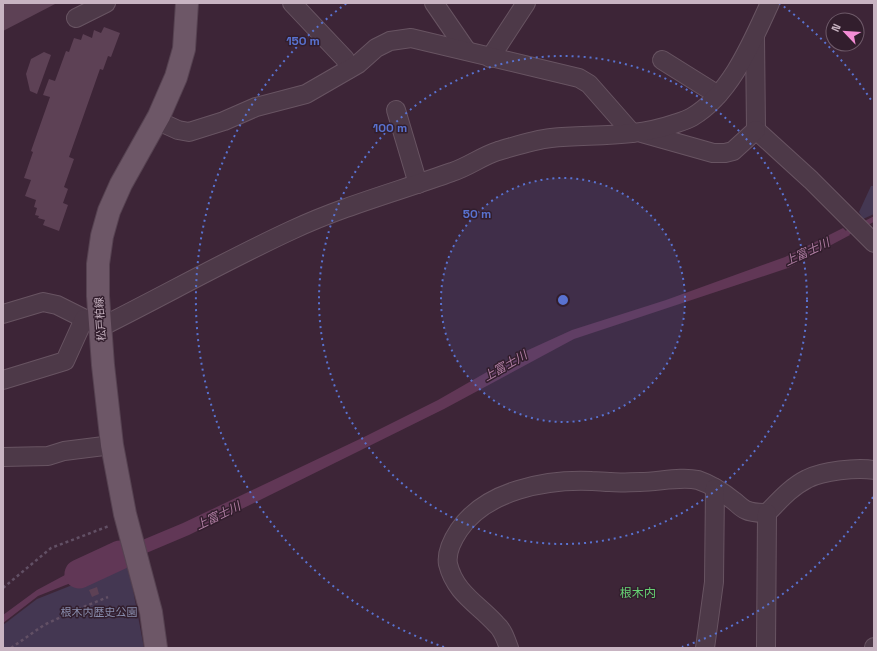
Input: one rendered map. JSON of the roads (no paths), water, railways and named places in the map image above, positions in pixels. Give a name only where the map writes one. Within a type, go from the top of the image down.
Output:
[{"type":"main road","name":"松戸柏線","points":[[156,648],[151,612],[125,514],[112,445],[103,365],[93,323],[98,296],[98,264],[102,236],[109,211],[121,184],[156,120],[176,78],[184,49],[187,3]]},
{"type":"street","points":[[76,18],[106,3]]},
{"type":"street","points":[[292,3],[345,60],[349,69]]},
{"type":"street","points":[[434,3],[467,52]]},
{"type":"street","points":[[490,58],[526,3]]},
{"type":"street","points":[[3,380],[65,360],[93,323],[292,230],[361,203],[461,169],[494,153],[532,141],[550,138],[636,133],[668,126],[691,118],[718,95],[739,67],[755,37],[770,3]]},
{"type":"street","points":[[755,37],[756,130],[811,180],[869,238]]},
{"type":"street","points":[[156,120],[178,130],[189,132],[224,121],[256,107],[306,94],[358,64],[376,48],[390,41],[411,38],[579,78],[589,84],[636,133],[713,153],[725,153],[733,150],[756,130]]},
{"type":"street","points":[[662,60],[718,95]]},
{"type":"street","points":[[396,110],[418,184]]},
{"type":"street","points":[[3,314],[43,302],[58,305],[93,323]]},
{"type":"street","points":[[3,457],[48,456],[64,451],[112,445]]},
{"type":"street","points":[[766,648],[767,513],[789,491],[806,479],[846,470],[865,468],[874,470]]},
{"type":"street","points":[[509,648],[498,625],[463,593],[454,580],[448,563],[448,554],[454,538],[464,522],[480,507],[496,499],[529,487],[566,481],[643,482],[688,479],[698,480],[715,488],[748,511],[767,513]]},
{"type":"street","points":[[705,648],[714,582],[715,488]]},
{"type":"water","points":[[843,228],[850,235],[788,268],[574,339],[444,409],[189,535],[144,554],[140,541],[183,523],[364,437],[438,400],[515,356],[572,330],[666,300],[785,257]]},
{"type":"water","points":[[113,550],[116,565],[38,596],[3,623],[3,615],[37,590],[65,575],[69,566]]},
{"type":"waterway","name":"上富士川","points":[[843,235],[874,219]]},
{"type":"waterway","name":"上富士川","points":[[79,574],[120,555]]},
{"type":"district","name":"根木内","points":[[638,593]]},
{"type":"park label","name":"根木内歴史公園","points":[[99,612]]}]
